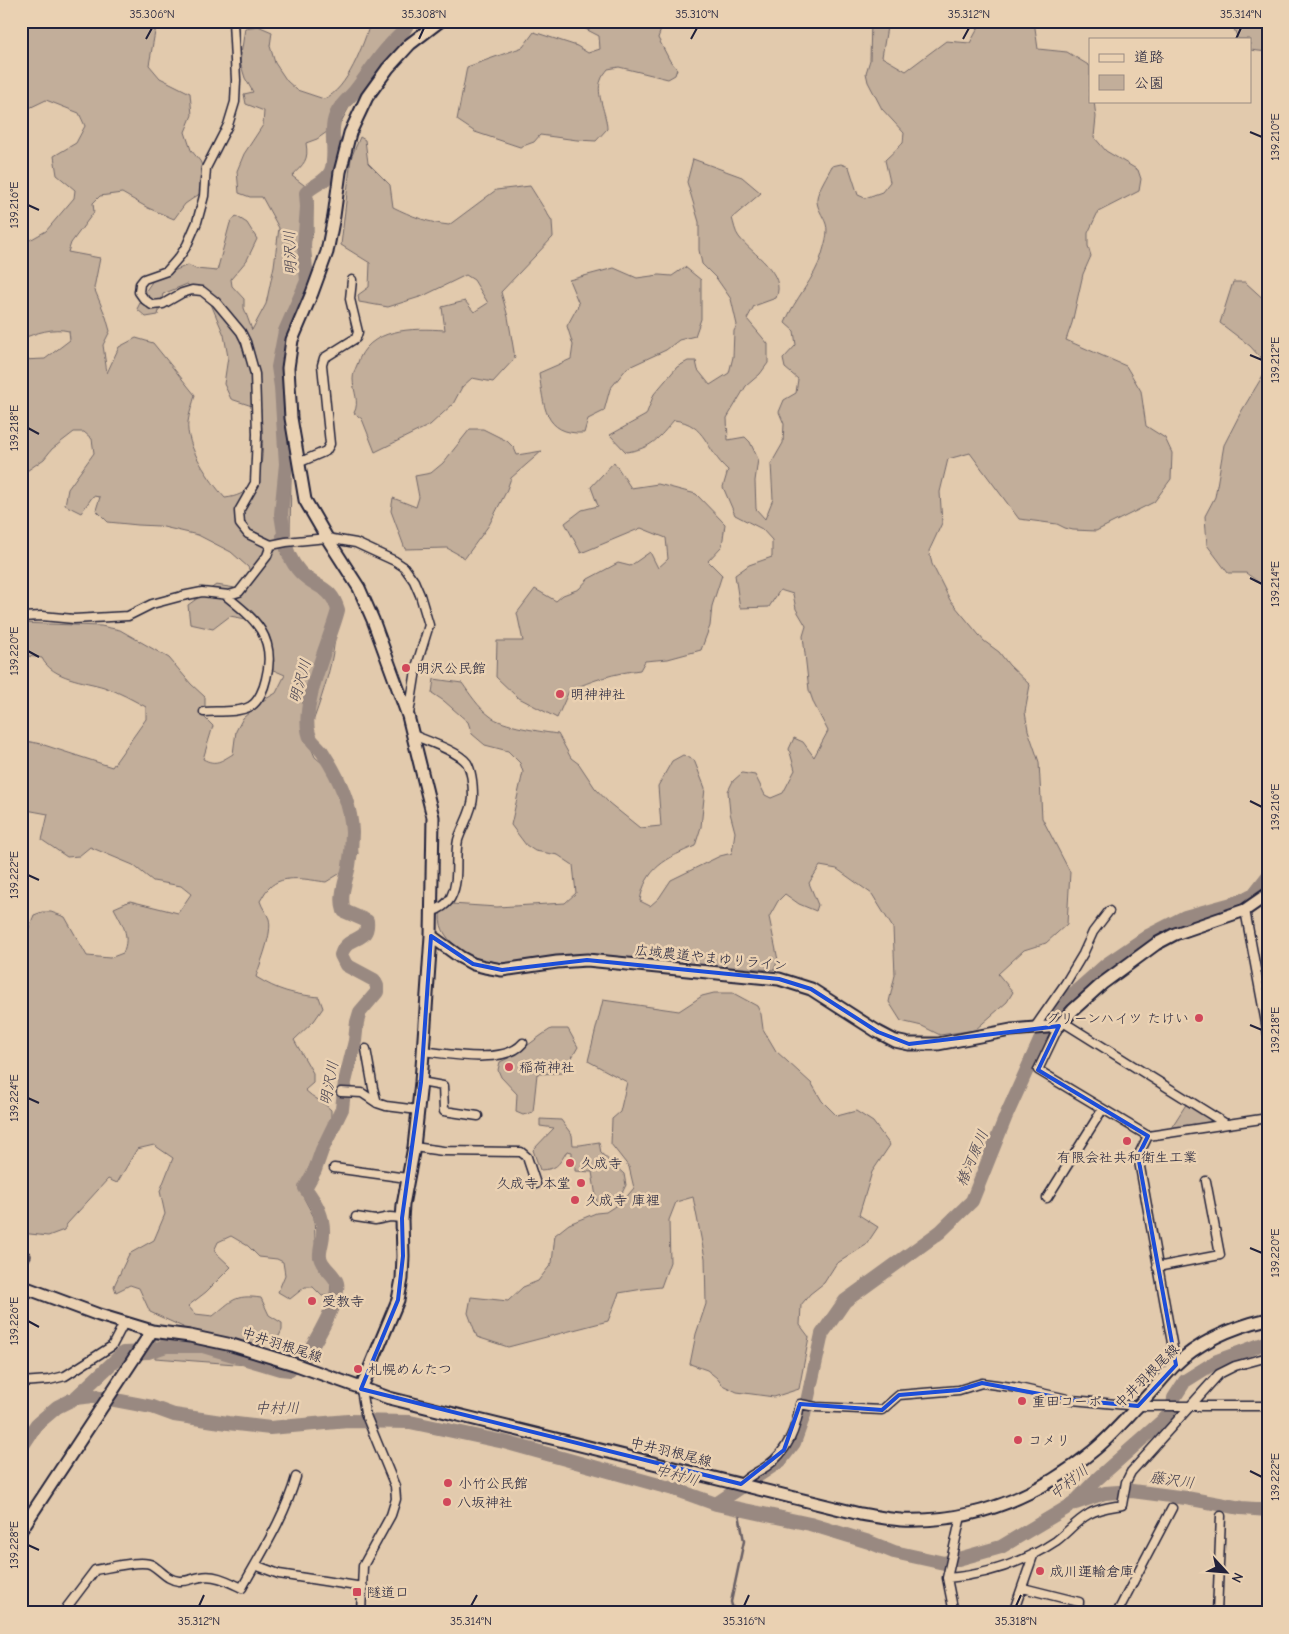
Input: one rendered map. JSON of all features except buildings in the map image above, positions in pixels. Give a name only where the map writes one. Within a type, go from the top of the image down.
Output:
[{"type":"street","points":[[233,21],[236,80],[234,102],[228,125],[206,168],[204,196],[197,222],[180,256],[167,271],[144,279],[140,284],[139,292],[144,300],[152,305],[163,304],[182,293],[192,290],[202,292],[216,302],[241,332],[246,342],[255,374],[257,434],[255,483],[239,512],[240,524],[248,534],[271,545],[327,538],[356,544],[390,558],[404,567],[414,581],[429,625],[416,664],[408,716]]},
{"type":"street","points":[[361,1613],[363,1566],[391,1515],[396,1499],[395,1486],[365,1413],[361,1389],[398,1300],[403,1256],[402,1218],[414,1147],[422,1082],[431,936],[433,817],[408,716],[373,620],[359,588],[305,500],[291,418],[288,368],[292,340],[312,293],[326,252],[334,216],[340,172],[350,133],[367,97],[388,68],[410,44],[440,21]]},
{"type":"street","points":[[298,464],[326,451],[330,444],[322,365],[324,358],[356,338],[358,332],[350,299],[352,280]]},
{"type":"street","points":[[21,617],[42,616],[74,619],[128,616],[152,604],[182,596],[202,592],[225,595],[239,592],[267,556],[271,545]]},
{"type":"street","points":[[204,712],[237,710],[251,706],[258,697],[267,676],[268,646],[264,633],[255,620],[225,595]]},
{"type":"street","points":[[413,735],[451,752],[466,763],[470,772],[473,799],[458,842],[456,886],[450,899],[438,910],[431,912]]},
{"type":"street","points":[[1268,894],[1245,910],[1174,934],[1156,944],[1103,983],[1073,1010],[1061,1024],[1038,1070],[1148,1136],[1268,1118]]},
{"type":"street","points":[[1245,910],[1268,1034]]},
{"type":"street","points":[[1038,1027],[1083,954],[1093,932],[1109,911]]},
{"type":"street","name":"広域農道やまゆりライン","points":[[431,936],[473,964],[502,970],[557,962],[587,960],[779,979],[811,989],[878,1032],[909,1044],[938,1044],[1011,1030],[1061,1024]]},
{"type":"street","points":[[1061,1024],[1226,1124]]},
{"type":"street","points":[[423,1050],[454,1055],[497,1055],[518,1048],[523,1042]]},
{"type":"street","points":[[366,1048],[377,1103]]},
{"type":"street","points":[[422,1082],[443,1086],[444,1111],[478,1116]]},
{"type":"street","points":[[341,1092],[362,1093],[377,1103],[386,1106],[418,1110]]},
{"type":"street","points":[[1047,1198],[1102,1110]]},
{"type":"street","points":[[1148,1136],[1138,1156],[1176,1365]]},
{"type":"street","points":[[414,1147],[459,1152],[520,1152],[527,1157],[536,1184]]},
{"type":"street","points":[[334,1168],[408,1178]]},
{"type":"street","points":[[1157,1267],[1220,1254],[1206,1181]]},
{"type":"street","points":[[356,1217],[375,1220],[390,1217],[402,1218]]},
{"type":"street","name":"中井羽根尾線","points":[[21,1286],[124,1323],[152,1331],[232,1344],[389,1398],[860,1514],[901,1520],[961,1516],[1008,1504],[1029,1494],[1061,1476],[1095,1450],[1176,1365],[1199,1346],[1227,1331],[1268,1319]]},
{"type":"street","points":[[21,1382],[49,1380],[65,1376],[112,1346],[124,1323]]},
{"type":"street","points":[[21,1530],[144,1346],[152,1331]]},
{"type":"street","points":[[948,1576],[980,1574],[1012,1564],[1057,1540],[1088,1514],[1122,1505],[1126,1482],[1131,1472],[1219,1374],[1235,1366],[1268,1357]]},
{"type":"street","points":[[741,1484],[748,1476],[767,1466],[784,1450],[794,1430],[800,1404],[816,1407],[882,1410],[899,1395],[960,1390],[982,1383],[1019,1388],[1072,1400],[1138,1406],[1268,1406]]},
{"type":"street","points":[[65,1613],[67,1607],[95,1570],[144,1562],[152,1565],[168,1578],[178,1581],[190,1581],[199,1577],[210,1576],[242,1588],[281,1516],[291,1495],[296,1477]]},
{"type":"street","points":[[1117,1613],[1172,1508]]},
{"type":"street","points":[[954,1613],[948,1576],[961,1516]]},
{"type":"street","points":[[1217,1613],[1221,1516]]},
{"type":"street","points":[[1013,1613],[1034,1553]]},
{"type":"street","points":[[255,1565],[279,1574],[363,1587]]},
{"type":"street","points":[[1023,1588],[1078,1602],[1078,1613]]},
{"type":"highlighted area","points":[[431,936],[473,964],[502,970],[587,960],[779,979],[811,989],[878,1032],[909,1044],[1059,1026],[1038,1070],[1148,1136],[1138,1156],[1176,1365],[1138,1406],[1072,1400],[982,1383],[959,1390],[899,1395],[882,1410],[800,1404],[784,1450],[741,1484],[361,1389],[398,1300],[403,1256],[402,1218],[421,1082]]},
{"type":"green space","points":[[21,21],[157,21],[149,65],[160,78],[190,93],[192,115],[185,132],[191,150],[200,161],[211,186],[185,204],[174,219],[148,208],[122,193],[100,196],[93,203],[94,212],[71,243],[68,252],[100,258],[94,288],[110,331],[103,345],[107,373],[119,347],[136,338],[153,343],[195,395],[188,422],[190,442],[206,473],[225,498],[240,494],[251,487],[257,477],[262,451],[261,409],[231,399],[224,384],[228,357],[224,335],[211,304],[187,284],[163,294],[158,315],[146,317],[137,309],[154,279],[188,265],[196,269],[217,271],[230,223],[236,216],[247,223],[257,239],[247,260],[231,279],[232,286],[244,299],[244,308],[252,330],[266,304],[279,228],[262,197],[250,197],[239,193],[237,171],[244,154],[263,125],[264,111],[246,104],[244,94],[253,92],[245,78],[240,62],[245,28],[258,26],[272,32],[270,46],[275,63],[287,81],[297,90],[324,99],[333,94],[354,65],[371,21],[422,21],[407,28],[398,46],[353,100],[341,122],[317,139],[306,143],[307,154],[305,161],[292,176],[304,185],[313,197],[313,232],[308,251],[310,283],[284,365],[291,478],[290,534],[281,554],[328,599],[335,617],[333,652],[329,670],[307,738],[315,757],[342,780],[354,813],[358,854],[339,874],[326,882],[304,879],[281,880],[268,889],[260,901],[270,925],[268,940],[256,977],[286,991],[319,997],[323,1008],[314,1021],[294,1040],[313,1073],[313,1083],[305,1090],[331,1110],[331,1120],[299,1189],[314,1217],[316,1258],[331,1283],[330,1295],[322,1296],[313,1287],[305,1287],[290,1299],[278,1292],[285,1275],[283,1262],[277,1259],[259,1257],[248,1246],[231,1236],[218,1242],[214,1251],[231,1267],[206,1292],[188,1306],[195,1314],[213,1316],[229,1303],[239,1298],[261,1298],[269,1315],[282,1323],[282,1330],[278,1338],[259,1344],[249,1365],[155,1358],[155,1339],[177,1340],[183,1327],[150,1312],[139,1288],[130,1285],[116,1292],[114,1286],[129,1254],[154,1240],[165,1214],[160,1191],[173,1158],[154,1145],[137,1149],[117,1183],[108,1179],[67,1224],[64,1230],[48,1236],[21,1233],[21,948],[34,915],[42,912],[51,912],[65,917],[87,956],[110,958],[123,953],[126,941],[126,935],[114,908],[130,901],[178,913],[191,894],[181,886],[153,881],[133,865],[90,847],[79,856],[67,857],[42,840],[48,814],[21,809],[21,740],[41,744],[112,767],[146,719],[146,707],[110,689],[61,675],[53,671],[42,658],[21,655],[21,623],[101,626],[120,630],[169,658],[205,697],[205,718],[213,726],[203,759],[211,762],[222,761],[233,754],[236,731],[243,718],[264,700],[276,693],[285,675],[271,669],[274,661],[262,622],[230,616],[213,629],[190,624],[188,605],[216,585],[242,589],[254,581],[248,567],[231,552],[198,535],[159,526],[108,522],[96,510],[100,497],[93,496],[81,513],[65,505],[68,489],[94,453],[92,439],[84,432],[74,432],[52,449],[44,459],[21,475],[21,360],[45,359],[70,340],[69,331],[63,330],[51,330],[21,339],[21,245],[46,231],[74,198],[75,190],[57,175],[54,156],[76,143],[85,126],[79,113],[46,100],[21,112]]},
{"type":"green space","points":[[570,21],[664,21],[658,38],[670,61],[677,69],[675,75],[668,79],[619,67],[608,69],[602,79],[599,91],[607,129],[596,141],[540,135],[534,142],[520,147],[475,132],[457,120],[467,67],[523,47],[534,32],[577,46],[588,53],[600,49],[599,36]]},
{"type":"green space","points":[[871,21],[888,21],[882,57],[906,71],[946,41],[970,43],[982,21],[1034,21],[1038,49],[1067,52],[1089,65],[1089,102],[1094,102],[1096,117],[1094,137],[1106,151],[1138,170],[1141,179],[1139,191],[1098,212],[1088,233],[1088,246],[1091,256],[1083,274],[1072,323],[1066,340],[1126,366],[1141,391],[1146,426],[1165,438],[1172,453],[1171,479],[1154,502],[1096,531],[1073,530],[1057,524],[1019,519],[970,453],[948,459],[940,492],[942,523],[929,551],[932,564],[950,600],[984,641],[999,652],[1009,665],[1030,685],[1025,712],[1028,730],[1039,762],[1042,818],[1070,872],[1067,924],[1046,943],[1024,950],[998,974],[1013,992],[1007,1002],[975,1030],[940,1035],[922,1026],[901,1021],[889,1002],[895,975],[893,928],[872,894],[837,869],[820,866],[809,883],[818,905],[816,911],[799,904],[785,894],[778,901],[769,917],[778,960],[774,970],[588,961],[498,964],[474,957],[455,946],[448,938],[440,920],[441,910],[451,904],[497,907],[565,903],[576,893],[573,865],[558,855],[535,851],[526,845],[511,825],[523,772],[520,763],[508,751],[485,745],[472,734],[468,722],[432,693],[434,679],[462,683],[482,709],[495,720],[522,728],[558,734],[571,758],[579,764],[595,788],[609,803],[640,828],[661,826],[658,786],[672,761],[683,755],[694,760],[705,788],[701,827],[695,846],[675,855],[652,872],[647,880],[640,901],[650,906],[659,898],[671,880],[720,856],[732,853],[735,832],[730,813],[728,791],[733,781],[742,773],[755,775],[765,795],[771,798],[783,793],[795,770],[789,749],[794,738],[803,742],[814,757],[828,731],[809,690],[803,636],[806,626],[796,609],[793,594],[780,590],[769,607],[740,608],[735,575],[749,565],[772,557],[772,540],[762,529],[735,515],[723,487],[728,470],[714,454],[700,432],[685,422],[674,420],[654,442],[635,451],[626,452],[610,435],[646,415],[654,394],[677,367],[688,361],[696,361],[698,370],[710,385],[729,373],[733,357],[734,331],[737,325],[731,299],[717,279],[702,264],[699,250],[699,222],[687,182],[693,159],[742,177],[761,193],[732,218],[739,237],[773,272],[777,280],[778,289],[776,298],[754,306],[747,319],[768,344],[768,363],[760,374],[746,386],[727,418],[728,440],[745,437],[750,442],[758,459],[755,481],[756,509],[765,519],[773,499],[771,464],[783,443],[784,424],[779,412],[784,400],[796,393],[798,379],[785,368],[783,359],[796,345],[794,331],[785,323],[819,263],[827,235],[826,224],[817,198],[821,186],[832,166],[841,164],[849,167],[858,195],[865,198],[882,192],[890,182],[885,160],[903,143],[904,133],[882,109],[868,82],[866,73],[870,60]]},
{"type":"green space","points":[[1231,21],[1268,21],[1268,52],[1252,50],[1252,38],[1238,38]]},
{"type":"green space","points":[[360,137],[365,140],[368,163],[390,185],[393,207],[420,219],[449,225],[496,190],[530,186],[552,221],[553,237],[501,292],[508,317],[515,358],[493,382],[472,378],[462,387],[453,404],[430,425],[375,452],[362,419],[354,413],[356,401],[353,377],[363,353],[371,343],[393,332],[419,329],[445,330],[442,307],[465,301],[474,312],[488,303],[474,280],[466,275],[423,296],[388,307],[359,302],[358,295],[369,287],[370,263],[341,245],[351,158]]},
{"type":"green space","points":[[685,267],[701,280],[701,319],[695,336],[679,340],[666,350],[627,368],[610,389],[604,411],[588,419],[584,433],[560,429],[548,416],[542,396],[539,373],[571,359],[573,345],[567,326],[579,304],[569,280],[614,268],[637,278],[659,275],[672,276]]},
{"type":"green space","points":[[1233,282],[1245,282],[1268,303],[1268,366],[1250,346],[1220,323]]},
{"type":"green space","points":[[1268,367],[1268,589],[1246,573],[1228,573],[1207,545],[1205,516],[1215,497],[1224,445]]},
{"type":"green space","points":[[470,429],[483,429],[507,441],[514,448],[517,455],[542,451],[511,478],[489,525],[465,558],[447,548],[405,549],[391,511],[393,498],[416,507],[419,497],[415,476],[431,473],[443,463]]},
{"type":"green space","points":[[614,462],[631,488],[658,484],[696,494],[725,524],[722,546],[708,561],[722,575],[712,606],[710,626],[701,650],[668,659],[645,661],[640,670],[604,678],[569,691],[557,718],[517,697],[496,677],[497,641],[523,641],[517,613],[535,589],[556,601],[563,595],[579,589],[588,579],[618,563],[630,566],[650,552],[658,568],[668,559],[666,538],[641,528],[581,553],[565,523],[582,510],[598,506],[591,487]]},
{"type":"green space","points":[[714,993],[733,993],[757,1006],[761,1014],[763,1029],[776,1051],[812,1084],[822,1101],[837,1116],[856,1111],[873,1122],[890,1145],[872,1172],[859,1215],[878,1227],[866,1245],[836,1264],[824,1283],[810,1294],[801,1305],[800,1325],[809,1337],[799,1389],[774,1397],[737,1392],[722,1385],[707,1370],[690,1364],[696,1334],[706,1304],[705,1258],[693,1197],[676,1202],[669,1220],[670,1262],[661,1287],[619,1293],[608,1321],[508,1347],[477,1337],[468,1313],[471,1297],[508,1301],[523,1287],[538,1281],[552,1263],[555,1235],[569,1224],[596,1213],[606,1212],[623,1201],[634,1188],[629,1167],[611,1144],[612,1119],[620,1112],[627,1082],[588,1061],[603,1000],[679,1011],[702,996]]},
{"type":"green space","points":[[551,1029],[568,1029],[578,1047],[563,1073],[537,1074],[533,1112],[523,1115],[516,1112],[517,1094],[501,1077],[498,1070],[500,1062]]},
{"type":"green space","points":[[1187,1103],[1210,1117],[1210,1123],[1171,1128]]},
{"type":"green space","points":[[540,1119],[561,1120],[572,1135],[573,1145],[599,1142],[601,1153],[624,1174],[626,1185],[619,1199],[608,1205],[597,1203],[592,1172],[575,1171],[575,1163],[572,1162],[572,1152],[567,1151],[554,1168],[540,1170],[533,1150],[554,1128],[540,1126]]},
{"type":"waterway","name":"明沢川","points":[[303,1360],[331,1311],[337,1290],[335,1279],[320,1257],[323,1234],[321,1215],[305,1188],[342,1109],[345,1082],[355,1041],[357,1022],[360,1012],[377,992],[377,986],[374,980],[346,965],[341,955],[348,944],[366,932],[367,921],[344,911],[343,894],[352,840],[349,811],[339,781],[323,753],[311,739],[308,727],[311,694],[338,610],[327,591],[306,577],[294,564],[283,536],[281,514],[286,464],[278,367],[285,331],[307,281],[304,246],[307,207],[306,193],[323,181],[331,171],[334,156],[333,125],[338,111],[385,50],[403,31],[408,21]]},
{"type":"waterway","name":"椿河原川","points":[[716,1504],[780,1461],[794,1443],[804,1415],[822,1334],[845,1301],[940,1232],[972,1201],[1006,1116],[1043,1034],[1063,1003],[1107,964],[1148,936],[1185,917],[1239,902],[1254,894],[1268,876]]},
{"type":"waterway","name":"中村川","points":[[21,1448],[37,1424],[57,1407],[75,1398],[94,1396],[152,1407],[174,1415],[270,1428],[348,1421],[410,1422],[504,1442],[677,1490],[716,1504],[810,1524],[869,1542],[894,1552],[944,1563],[1001,1547],[1073,1504],[1097,1479],[1169,1415],[1173,1408],[1174,1398],[1185,1381],[1217,1361],[1268,1342]]},
{"type":"waterway","name":"明沢川","points":[[75,1398],[123,1353],[148,1352],[166,1346],[203,1346],[280,1369],[290,1370]]},
{"type":"waterway","name":"藤沢川","points":[[1076,1503],[1105,1493],[1132,1491],[1241,1508],[1268,1510]]},
{"type":"waterway","points":[[734,1613],[731,1602],[744,1541],[738,1508]]},
{"type":"place","name":"明沢公民館","points":[[406,668]]},
{"type":"place","name":"明神神社","points":[[560,694]]},
{"type":"place","name":"グリーンハイツ たけい","points":[[1199,1018]]},
{"type":"place","name":"稲荷神社","points":[[509,1067]]},
{"type":"place","name":"有限会社共和衛生工業","points":[[1127,1141]]},
{"type":"place","name":"久成寺","points":[[570,1163]]},
{"type":"place","name":"久成寺 本堂","points":[[581,1183]]},
{"type":"place","name":"久成寺 庫裡","points":[[575,1200]]},
{"type":"place","name":"受教寺","points":[[312,1301]]},
{"type":"place","name":"札幌めんたつ","points":[[358,1369]]},
{"type":"place","name":"重田コーポ","points":[[1022,1401]]},
{"type":"place","name":"コメリ","points":[[1018,1440]]},
{"type":"place","name":"小竹公民館","points":[[448,1483]]},
{"type":"place","name":"八坂神社","points":[[447,1502]]},
{"type":"place","name":"成川運輸倉庫","points":[[1040,1571]]},
{"type":"place","name":"隧道口","points":[[357,1592]]}]
